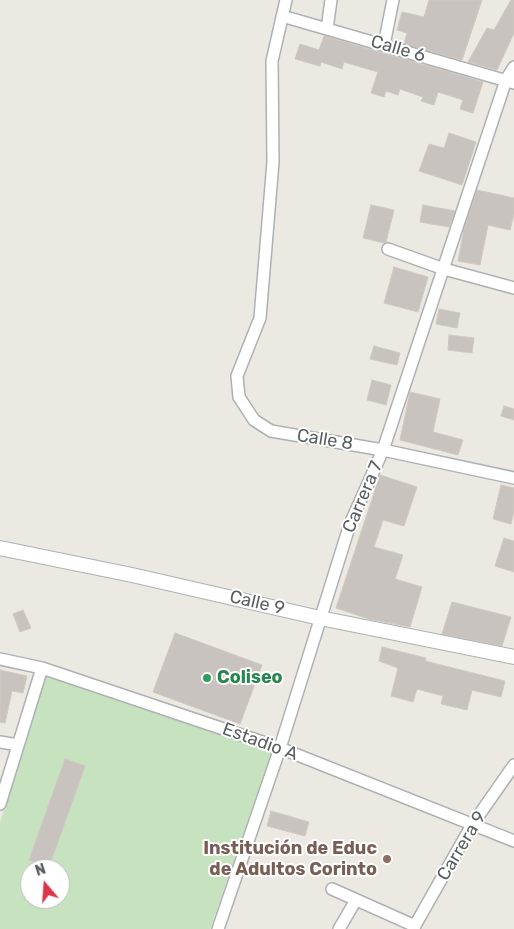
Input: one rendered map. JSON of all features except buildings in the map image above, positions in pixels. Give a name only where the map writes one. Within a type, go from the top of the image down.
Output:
[{"type":"street","points":[[282,16],[286,0]]},
{"type":"street","points":[[327,29],[331,0]]},
{"type":"street","points":[[384,45],[393,0]]},
{"type":"street","name":"Calle 6","points":[[282,16],[510,82]]},
{"type":"street","name":"Calle 8","points":[[282,16],[272,61],[274,162],[260,318],[237,376],[239,397],[254,420],[271,431],[383,450],[514,478]]},
{"type":"street","name":"Carrera 7","points":[[218,929],[280,748],[350,524],[383,450],[514,67]]},
{"type":"street","points":[[388,249],[444,269],[514,288]]},
{"type":"street","name":"Calle 9","points":[[0,548],[132,574],[320,618],[514,656]]},
{"type":"street","name":"Estadio A","points":[[0,659],[42,668],[280,748],[472,826],[514,841]]},
{"type":"street","points":[[0,804],[42,668]]},
{"type":"street","points":[[0,742],[18,745]]},
{"type":"street","name":"Carrera 9","points":[[414,927],[472,826],[514,765]]},
{"type":"street","points":[[332,889],[414,927]]},
{"type":"street","points":[[339,929],[356,900]]},
{"type":"green space","points":[[45,674],[272,751],[210,929],[0,929],[0,823]]},
{"type":"place","name":"Coliseo","points":[[207,678]]},
{"type":"place","name":"Institución de Educ de Adultos Corinto","points":[[387,859]]}]
